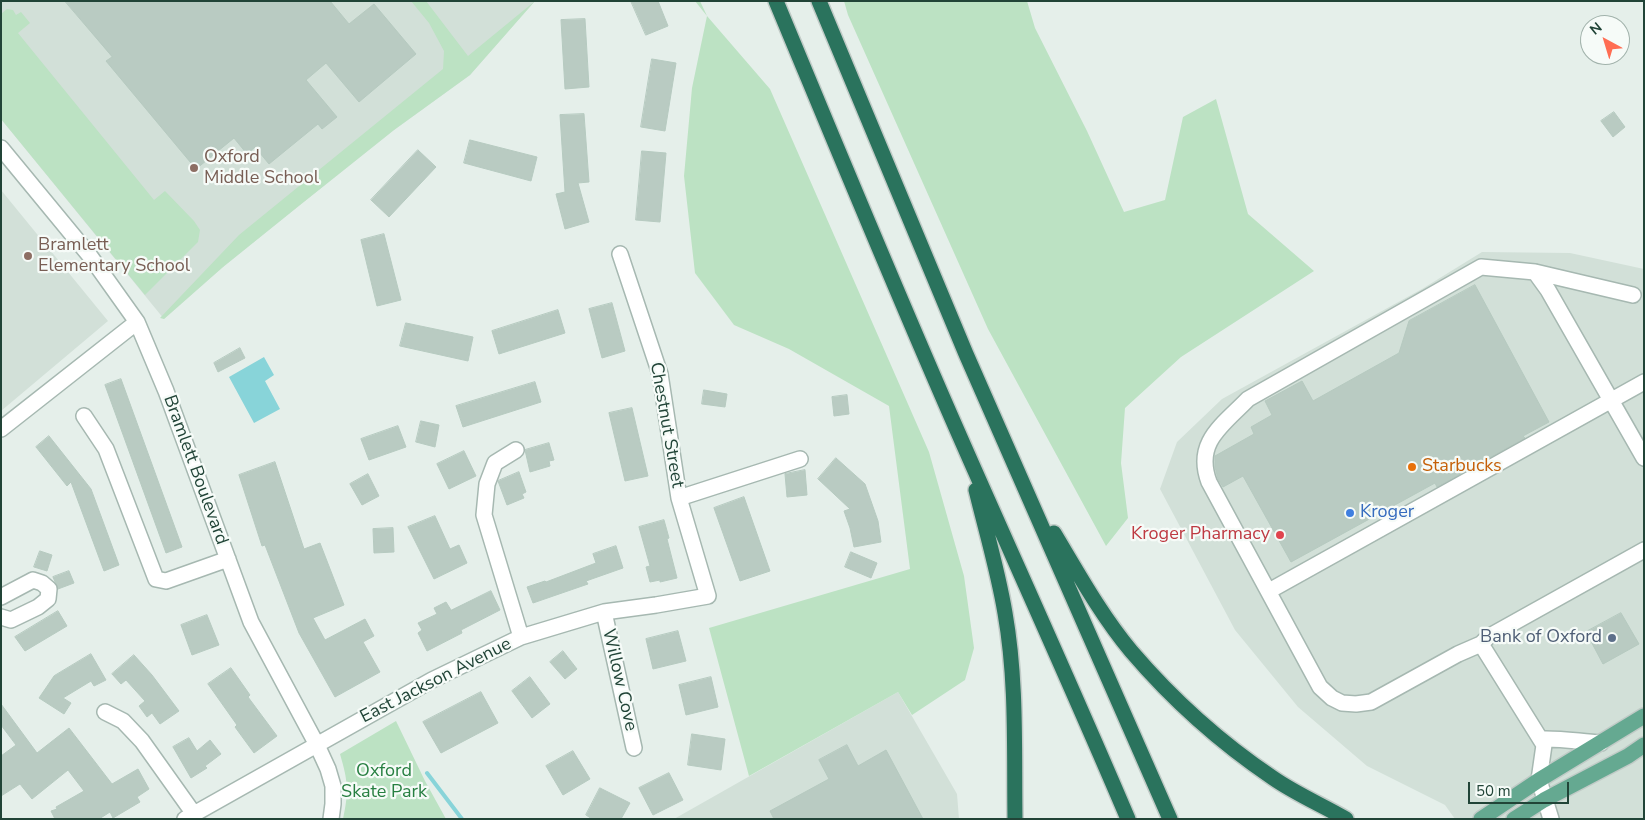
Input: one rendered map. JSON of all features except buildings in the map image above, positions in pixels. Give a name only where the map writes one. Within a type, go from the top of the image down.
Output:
[{"type":"highway","points":[[776,1],[889,273],[964,447],[1082,708],[1128,819]]},
{"type":"highway","points":[[819,1],[966,354],[1170,819]]},
{"type":"highway","points":[[964,447],[993,556],[1005,614],[1014,695],[1015,819]]},
{"type":"highway","points":[[1025,487],[1130,650],[1169,692],[1218,737],[1274,779],[1346,819]]},
{"type":"main road","points":[[1481,819],[1539,780],[1644,716]]},
{"type":"main road","points":[[1514,819],[1544,800],[1628,756],[1644,745]]},
{"type":"street","name":"Bramlett Boulevard","points":[[1,148],[90,256],[137,322],[166,391],[251,622],[318,745],[333,786],[333,804],[330,819]]},
{"type":"street","name":"Chestnut Street","points":[[620,254],[660,374],[679,498],[708,596]]},
{"type":"street","points":[[1633,295],[1535,272],[1481,267],[1248,398],[1219,429],[1208,444],[1204,458],[1204,469],[1209,482],[1320,687],[1332,698],[1342,703],[1371,702],[1458,654],[1481,644],[1496,633],[1644,550]]},
{"type":"street","points":[[1535,272],[1548,290],[1644,458]]},
{"type":"street","points":[[1,429],[137,322]]},
{"type":"street","points":[[1269,591],[1644,383]]},
{"type":"street","points":[[84,416],[106,449],[156,579],[166,581],[228,559]]},
{"type":"street","points":[[516,450],[495,463],[487,484],[484,516],[521,637]]},
{"type":"street","points":[[679,498],[800,458]]},
{"type":"street","points":[[1,597],[33,580],[42,583],[49,589],[48,599],[38,607],[11,620],[1,617]]},
{"type":"street","name":"East Jackson Avenue","points":[[189,816],[432,680],[521,637],[604,612],[708,596]]},
{"type":"street","name":"Willow Cove","points":[[604,612],[634,748]]},
{"type":"street","points":[[1481,644],[1544,744],[1539,780],[1544,800],[1552,819]]},
{"type":"street","points":[[105,712],[123,721],[142,741],[189,816]]},
{"type":"street","points":[[1541,738],[1601,743]]},
{"type":"shaded area","name":"Oxford Middle School","points":[[1,1],[535,1],[470,75],[394,130],[223,267],[164,319],[1,119]]},
{"type":"shaded area","name":"Bramlett Elementary School","points":[[1,190],[108,321],[1,411]]},
{"type":"shaded area","points":[[1482,252],[1570,253],[1644,269],[1644,819],[1455,819],[1445,805],[1367,766],[1298,707],[1235,630],[1160,489],[1177,442],[1222,399],[1422,289]]},
{"type":"shaded area","points":[[898,692],[957,794],[959,819],[674,819]]},
{"type":"green space","points":[[411,1],[426,1],[468,56],[535,1],[470,75],[394,130],[223,267],[164,319],[160,318],[239,235],[443,69],[444,51],[429,23]]},
{"type":"green space","points":[[695,1],[700,1],[707,16]]},
{"type":"green space","points":[[844,1],[1027,1],[1035,28],[1087,131],[1124,212],[1165,200],[1183,117],[1216,99],[1248,214],[1314,271],[1181,357],[1125,408],[1121,463],[1128,518],[1106,546],[988,329],[848,15]]},
{"type":"green space","points":[[7,9],[13,10],[16,15],[21,12],[30,23],[18,33],[154,200],[165,191],[194,221],[200,230],[198,242],[145,295],[1,119],[1,14]]},
{"type":"green space","points":[[707,16],[770,89],[929,452],[964,576],[974,648],[965,680],[912,715],[898,692],[749,776],[709,628],[910,569],[889,406],[789,349],[734,325],[695,273],[684,176],[692,88]]},
{"type":"green space","name":"Oxford Skate Park","points":[[396,721],[446,819],[343,819],[347,786],[340,754]]},
{"type":"water","points":[[264,357],[274,375],[265,381],[280,409],[254,423],[229,377]]},
{"type":"waterway","points":[[427,773],[462,819]]},
{"type":"place","name":"Oxford Middle School","points":[[194,168]]},
{"type":"place","name":"Bramlett Elementary School","points":[[28,256]]},
{"type":"place","name":"Starbucks","points":[[1412,467]]},
{"type":"place","name":"Kroger","points":[[1350,513]]},
{"type":"place","name":"Kroger Pharmacy","points":[[1280,535]]},
{"type":"place","name":"Bank of Oxford","points":[[1612,638]]}]
